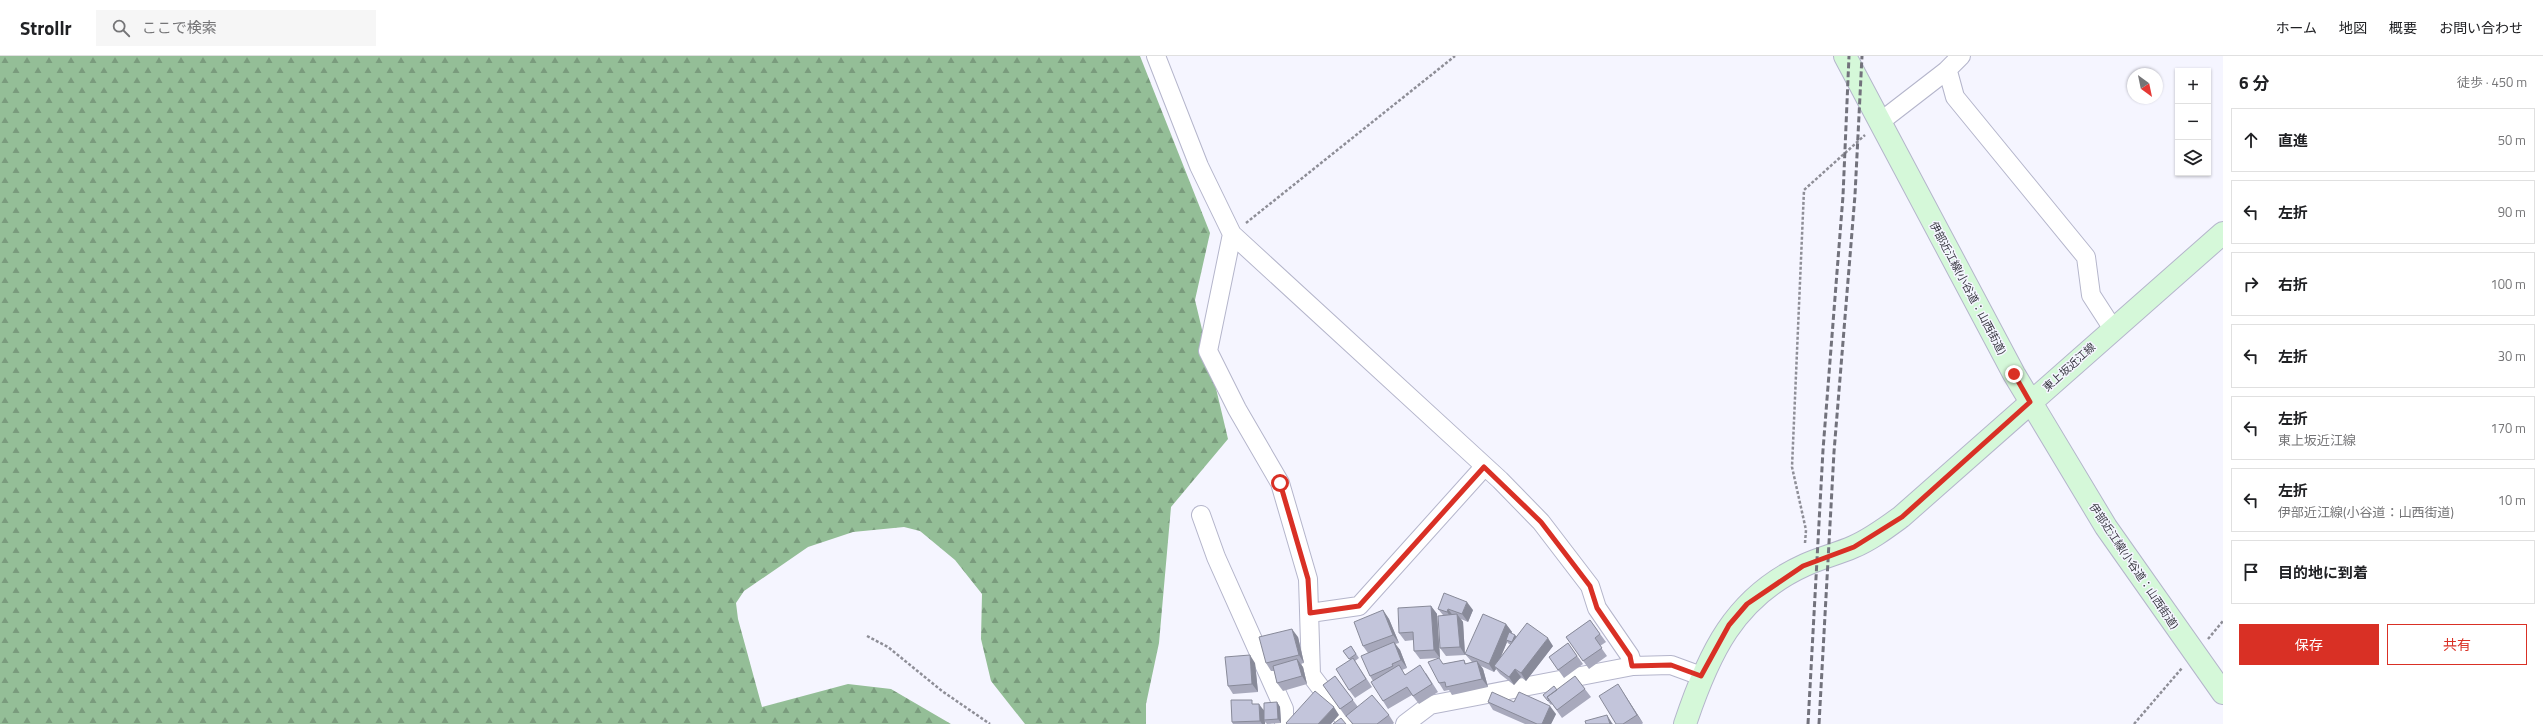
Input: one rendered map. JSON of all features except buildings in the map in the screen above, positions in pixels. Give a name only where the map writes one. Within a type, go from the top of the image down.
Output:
[{"type":"main road","name":"伊部近江線(小谷道：山西街道)","points":[[1845,56],[2030,402],[2106,527],[2194,654],[2223,693]]},
{"type":"main road","name":"東上坂近江線","points":[[1685,724],[1701,676],[1729,625],[1747,604],[1803,566],[1854,547],[1902,517],[2223,232]]},
{"type":"street","points":[[1156,56],[1199,166],[1232,234],[1484,467],[1541,522],[1590,586],[1597,608],[1630,656],[1632,666]]},
{"type":"street","points":[[1880,122],[1946,71],[1961,56]]},
{"type":"street","points":[[1946,71],[1949,75],[1955,97],[2086,257],[2091,295],[2113,329]]},
{"type":"street","points":[[1232,234],[1208,351],[1237,409],[1280,483],[1308,579],[1311,675],[1348,724]]},
{"type":"street","points":[[1310,613],[1359,606],[1484,467]]},
{"type":"street","points":[[1201,515],[1216,557],[1284,709],[1284,724]]},
{"type":"street","points":[[1405,724],[1430,705],[1632,666],[1671,665],[1701,676]]},
{"type":"path","points":[[1232,234],[1453,57]]},
{"type":"path","points":[[1803,566],[1806,530],[1792,467],[1804,190],[1880,122]]},
{"type":"path","points":[[867,636],[888,647],[942,691],[990,724]]},
{"type":"path","points":[[2134,724],[2194,654]]},
{"type":"green space","points":[[0,56],[1140,56],[1210,233],[1195,300],[1228,439],[1171,507],[1159,643],[1146,704],[1146,724],[1025,724],[991,681],[981,639],[982,594],[955,560],[920,531],[904,527],[853,532],[808,547],[744,591],[736,603],[738,619],[762,707],[848,684],[891,689],[951,724],[0,724]]},
{"type":"railway","points":[[1808,724],[1823,450],[1843,196],[1849,56]]},
{"type":"railway","points":[[1819,724],[1834,452],[1855,195],[1862,56]]},
{"type":"route","points":[[1280,483],[1308,579],[1310,613],[1359,606],[1484,467],[1500,480],[1541,522],[1590,586],[1597,608],[1630,656],[1632,666],[1671,665],[1701,676],[1729,625],[1747,604],[1784,577],[1803,566],[1854,547],[1878,534],[1902,517],[2030,402],[2014,374]]}]
